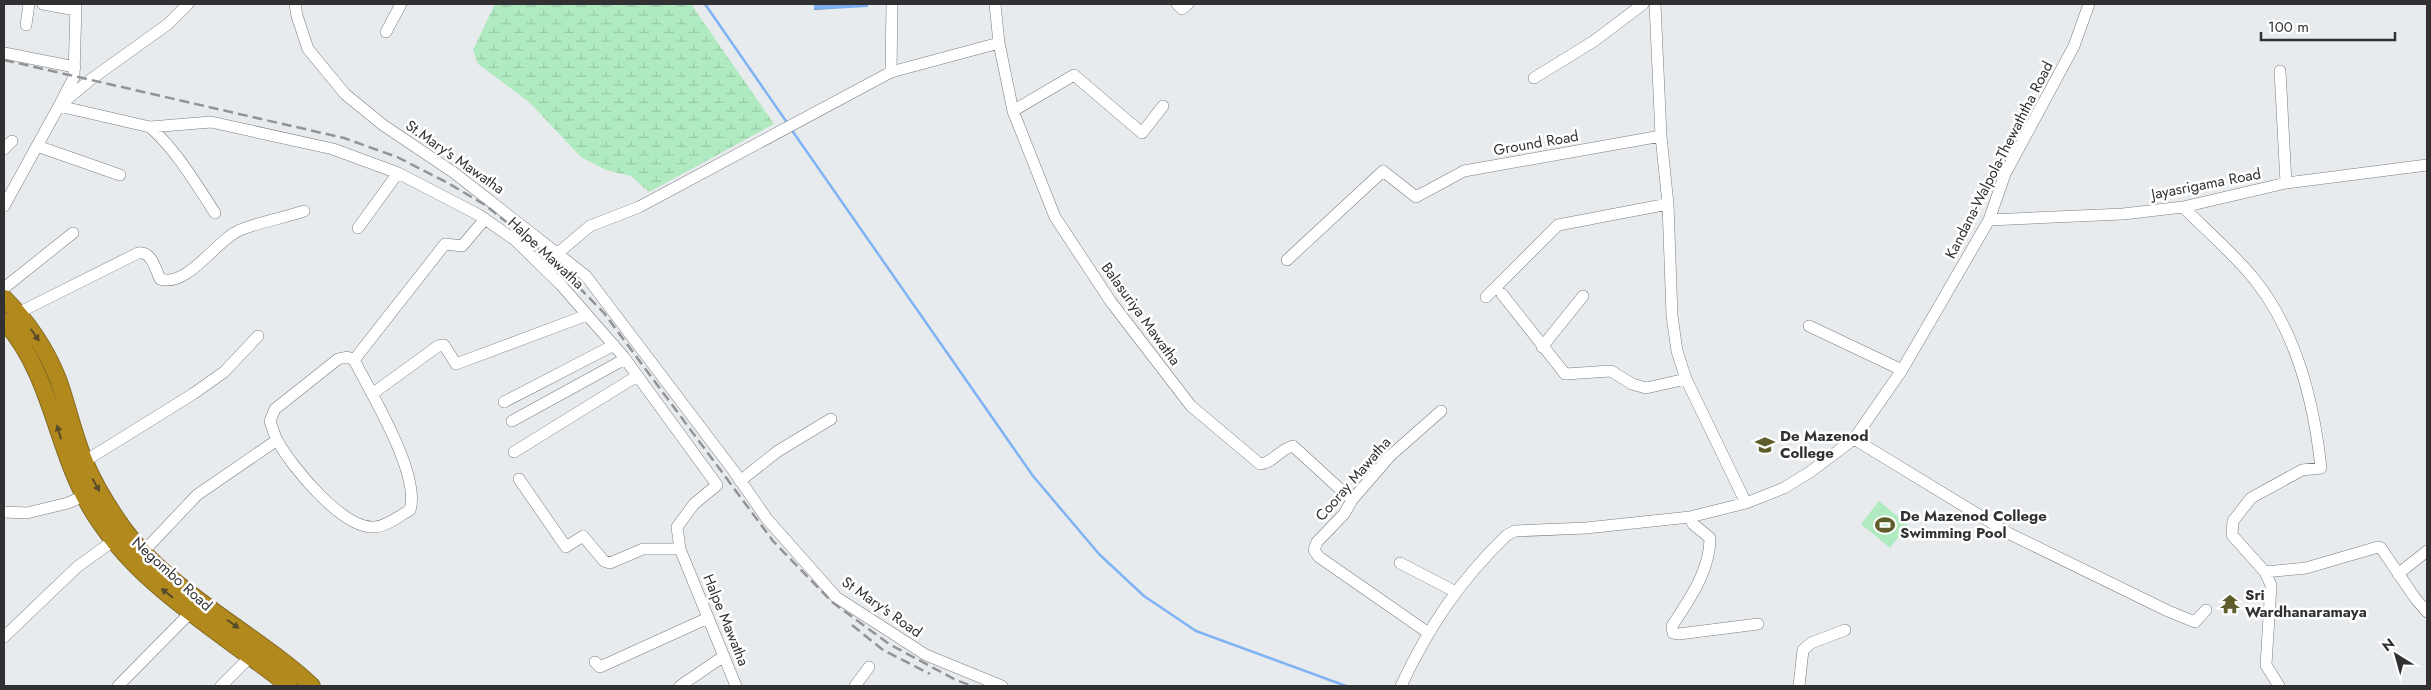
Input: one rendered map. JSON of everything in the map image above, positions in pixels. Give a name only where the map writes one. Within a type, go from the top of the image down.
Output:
[{"type":"highway","name":"Negombo Road","points":[[4,298],[18,339],[37,370],[45,388],[63,448],[84,496],[112,541],[149,579],[289,686]]},
{"type":"highway","name":"Negombo Road","points":[[11,317],[43,347],[58,379],[85,461],[106,503],[143,552],[213,610],[312,686]]},
{"type":"street","points":[[26,25],[29,4]]},
{"type":"street","points":[[4,206],[60,106],[74,77],[76,7],[43,4]]},
{"type":"street","points":[[60,106],[90,80],[168,24],[188,4]]},
{"type":"street","name":"St.Mary's Mawatha","points":[[295,4],[308,49],[345,94],[383,125],[453,172],[586,276],[733,470]]},
{"type":"street","points":[[386,32],[401,4]]},
{"type":"street","points":[[892,4],[892,72]]},
{"type":"street","name":"Balasuriya Mawatha","points":[[995,4],[999,43],[1013,111],[1055,217],[1111,302],[1191,406],[1260,464],[1266,464],[1287,448],[1293,446],[1352,500]]},
{"type":"street","points":[[1177,4],[1182,9],[1188,4]]},
{"type":"street","points":[[1534,78],[1594,41],[1643,4]]},
{"type":"street","points":[[1655,4],[1661,136],[1668,204],[1672,316],[1677,351],[1686,379],[1746,503]]},
{"type":"street","name":"Kandana-Walpola-Thewaththa Road","points":[[1401,686],[1428,632],[1456,592],[1501,541],[1515,531],[1586,528],[1690,517],[1746,503],[1784,488],[1854,439],[1902,370],[1989,220],[2005,174],[2074,46],[2089,4]]},
{"type":"street","points":[[558,253],[590,226],[639,207],[892,72],[999,43]]},
{"type":"street","points":[[4,53],[75,68]]},
{"type":"street","points":[[2280,71],[2286,183]]},
{"type":"street","points":[[1013,111],[1074,76],[1142,133],[1163,106]]},
{"type":"street","name":"Halpe Mawatha","points":[[60,106],[150,127],[210,122],[334,149],[398,173],[446,196],[486,219],[515,240],[561,285],[614,345],[717,485],[694,504],[677,527],[680,549],[736,686]]},
{"type":"street","points":[[150,127],[160,136],[186,170],[215,213]]},
{"type":"street","name":"Ground Road","points":[[1287,260],[1383,171],[1416,197],[1464,171],[1661,136]]},
{"type":"street","points":[[37,146],[120,174]]},
{"type":"street","name":"Jayasrigama Road","points":[[1989,220],[2123,214],[2184,206],[2286,183],[2427,165]]},
{"type":"street","points":[[358,228],[398,173]]},
{"type":"street","points":[[1486,297],[1558,225],[1668,204]]},
{"type":"street","points":[[2184,206],[2254,280],[2276,312],[2296,352],[2316,428],[2321,468],[2302,470],[2252,498],[2233,521],[2232,535],[2265,572],[2271,585],[2266,665],[2279,686]]},
{"type":"street","points":[[11,317],[144,252],[149,255],[160,279],[169,281],[179,278],[212,253],[226,238],[240,230],[304,211]]},
{"type":"street","points":[[354,360],[445,244],[462,246],[486,219]]},
{"type":"street","points":[[4,288],[73,233]]},
{"type":"street","points":[[1502,294],[1565,374],[1612,371],[1632,384],[1646,388],[1686,379]]},
{"type":"street","points":[[1542,347],[1583,296]]},
{"type":"street","points":[[372,394],[438,346],[444,345],[456,364],[587,314]]},
{"type":"street","points":[[1809,326],[1902,370]]},
{"type":"street","points":[[85,461],[194,394],[224,372],[258,336]]},
{"type":"street","points":[[504,402],[614,345]]},
{"type":"street","points":[[347,357],[354,360],[372,394],[406,467],[413,500],[410,510],[383,525],[373,527],[354,524],[326,502],[277,440],[270,422],[275,409],[338,359],[347,357]]},
{"type":"street","points":[[512,421],[625,359]]},
{"type":"street","points":[[514,452],[637,376]]},
{"type":"street","name":"Cooray Mawatha","points":[[1428,632],[1319,557],[1314,550],[1318,542],[1344,514],[1352,500],[1390,456],[1441,411]]},
{"type":"street","points":[[740,481],[778,451],[831,419]]},
{"type":"street","points":[[1854,439],[2010,534],[2160,607],[2195,622],[2206,610]]},
{"type":"street","points":[[143,552],[197,495],[277,440]]},
{"type":"street","points":[[717,485],[733,470]]},
{"type":"street","name":"St Mary's Road","points":[[733,470],[767,519],[836,596],[926,655],[1002,686]]},
{"type":"street","points":[[519,479],[566,547],[583,536],[604,561],[610,563],[643,549],[680,549]]},
{"type":"street","points":[[4,512],[27,513],[68,503],[84,496]]},
{"type":"street","points":[[1690,517],[1693,524],[1710,538],[1710,548],[1696,590],[1672,626],[1673,632],[1679,634],[1758,624]]},
{"type":"street","points":[[4,637],[77,567],[112,541]]},
{"type":"street","points":[[2265,572],[2306,568],[2378,547],[2381,548],[2427,612]]},
{"type":"street","points":[[2398,574],[2427,551]]},
{"type":"street","points":[[1400,563],[1456,592]]},
{"type":"street","points":[[118,686],[191,612]]},
{"type":"street","points":[[595,662],[600,668],[708,618]]},
{"type":"street","points":[[1799,686],[1803,650],[1811,642],[1845,630]]},
{"type":"street","points":[[221,686],[251,656]]},
{"type":"street","points":[[680,686],[724,656]]},
{"type":"street","points":[[855,686],[869,667]]},
{"type":"green space","points":[[495,4],[691,4],[774,124],[649,192],[631,176],[606,170],[581,157],[529,102],[478,64],[473,50]]},
{"type":"green space","name":"De Mazenod College Swimming Pool","points":[[1879,501],[1908,525],[1890,548],[1861,524]]},
{"type":"water","points":[[814,4],[868,4],[868,7],[814,10]]},
{"type":"waterway","points":[[705,4],[788,124]]},
{"type":"waterway","points":[[791,129],[1033,476],[1099,554],[1144,596],[1196,631],[1346,686]]},
{"type":"railway","points":[[4,60],[344,138],[397,157],[448,183],[485,205],[558,266],[604,313],[773,541],[832,602],[889,644],[956,680],[972,686]]},
{"type":"railway","points":[[852,625],[883,650],[930,674]]},
{"type":"place","name":"De Mazenod College","points":[[1765,445]]},
{"type":"place","name":"De Mazenod College Swimming Pool","points":[[1885,525]]},
{"type":"place","name":"Sri Wardhanaramaya","points":[[2230,604]]}]
